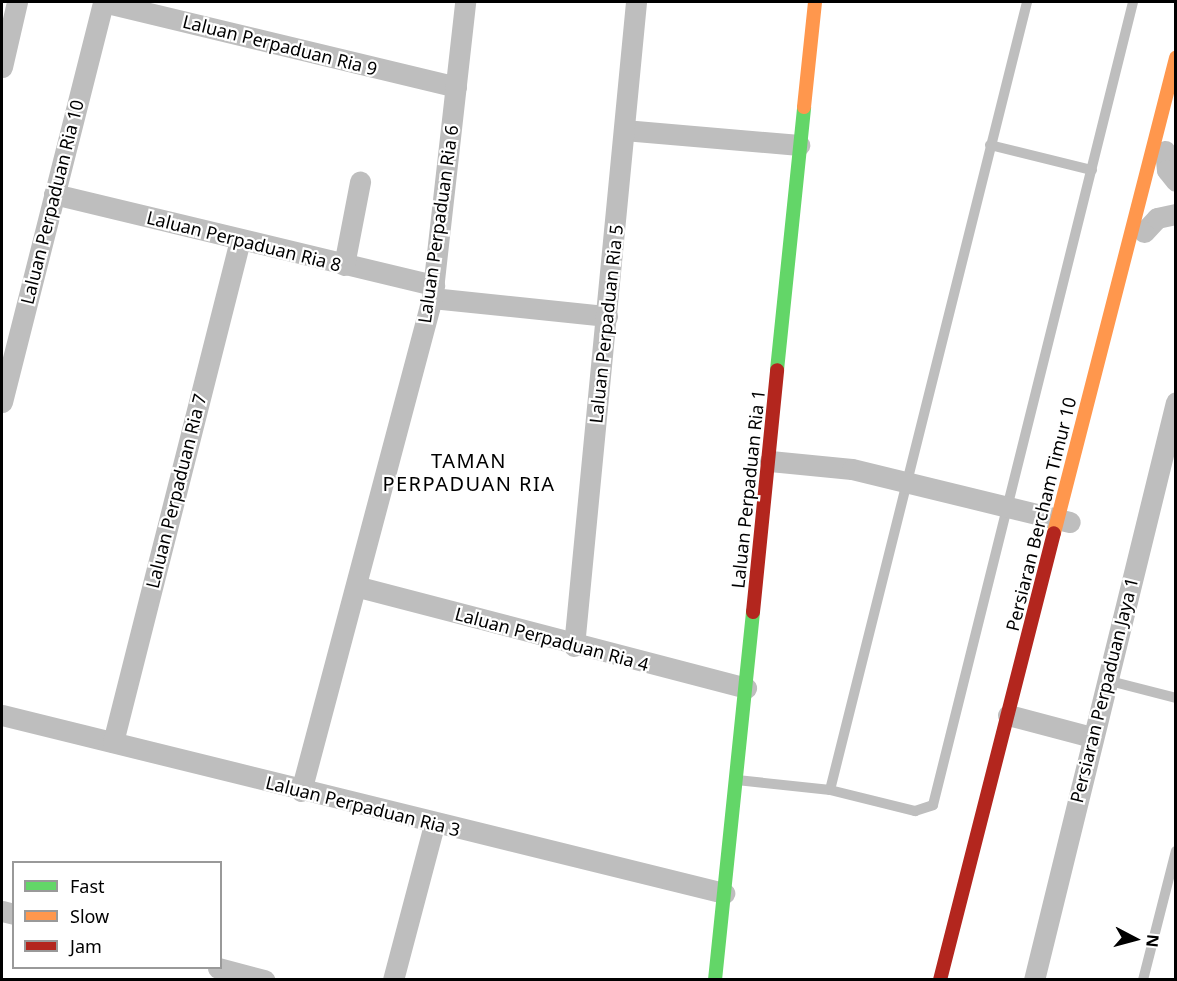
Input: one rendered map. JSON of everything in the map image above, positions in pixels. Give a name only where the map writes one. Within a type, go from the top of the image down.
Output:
[{"type":"street","points":[[2,67],[17,2]]},
{"type":"street","name":"Laluan Perpaduan Ria 9","points":[[103,2],[456,87]]},
{"type":"street","name":"Laluan Perpaduan Ria 10","points":[[2,402],[103,2]]},
{"type":"street","name":"Laluan Perpaduan Ria 6","points":[[301,791],[359,587],[433,291],[465,2]]},
{"type":"street","name":"Laluan Perpaduan Ria 5","points":[[574,646],[636,2]]},
{"type":"street","name":"Laluan Perpaduan Ria 1","points":[[715,980],[770,461],[799,145],[815,2]]},
{"type":"street","name":"Persiaran Bercham Timur 10","points":[[959,968],[1015,717],[1176,57]]},
{"type":"street","name":"Persiaran Bercham Timur 10","points":[[1064,520],[1144,232],[1176,107]]},
{"type":"street","points":[[624,130],[799,145]]},
{"type":"street","points":[[1165,151],[1167,170],[1176,181]]},
{"type":"street","points":[[344,265],[360,182]]},
{"type":"street","name":"Laluan Perpaduan Ria 8","points":[[54,194],[344,265],[433,291],[606,316]]},
{"type":"street","points":[[1144,232],[1157,218],[1176,214]]},
{"type":"street","name":"Laluan Perpaduan Ria 7","points":[[113,742],[240,240]]},
{"type":"street","name":"Persiaran Perpaduan Jaya 1","points":[[1034,980],[1091,737],[1176,402]]},
{"type":"street","points":[[770,461],[910,482],[1064,520]]},
{"type":"street","name":"Laluan Perpaduan Ria 4","points":[[359,587],[574,646],[746,688]]},
{"type":"street","name":"Laluan Perpaduan Ria 3","points":[[2,715],[434,825],[724,893]]},
{"type":"street","points":[[1015,717],[1091,737]]},
{"type":"street","name":"Persiaran Bercham Timur 10","points":[[940,980],[1015,717]]},
{"type":"street","points":[[393,980],[434,825]]},
{"type":"street","points":[[222,969],[264,980]]},
{"type":"lane","points":[[830,790],[910,482],[990,146],[1027,2]]},
{"type":"lane","points":[[736,780],[830,790],[915,811],[933,805],[1133,2]]},
{"type":"lane","points":[[990,146],[1092,170]]},
{"type":"lane","points":[[1106,680],[1176,698]]},
{"type":"lane","points":[[1143,980],[1176,851]]},
{"type":"traffic: fast","points":[[777,370],[804,107]]},
{"type":"traffic: fast","points":[[715,980],[753,612]]},
{"type":"traffic: slow","points":[[804,107],[815,2]]},
{"type":"traffic: slow","points":[[1054,533],[1176,57]]},
{"type":"traffic: jam","points":[[753,612],[777,370]]},
{"type":"traffic: jam","points":[[940,980],[1054,533]]},
{"type":"district","name":"TAMAN PERPADUAN RIA","points":[[469,472]]}]
